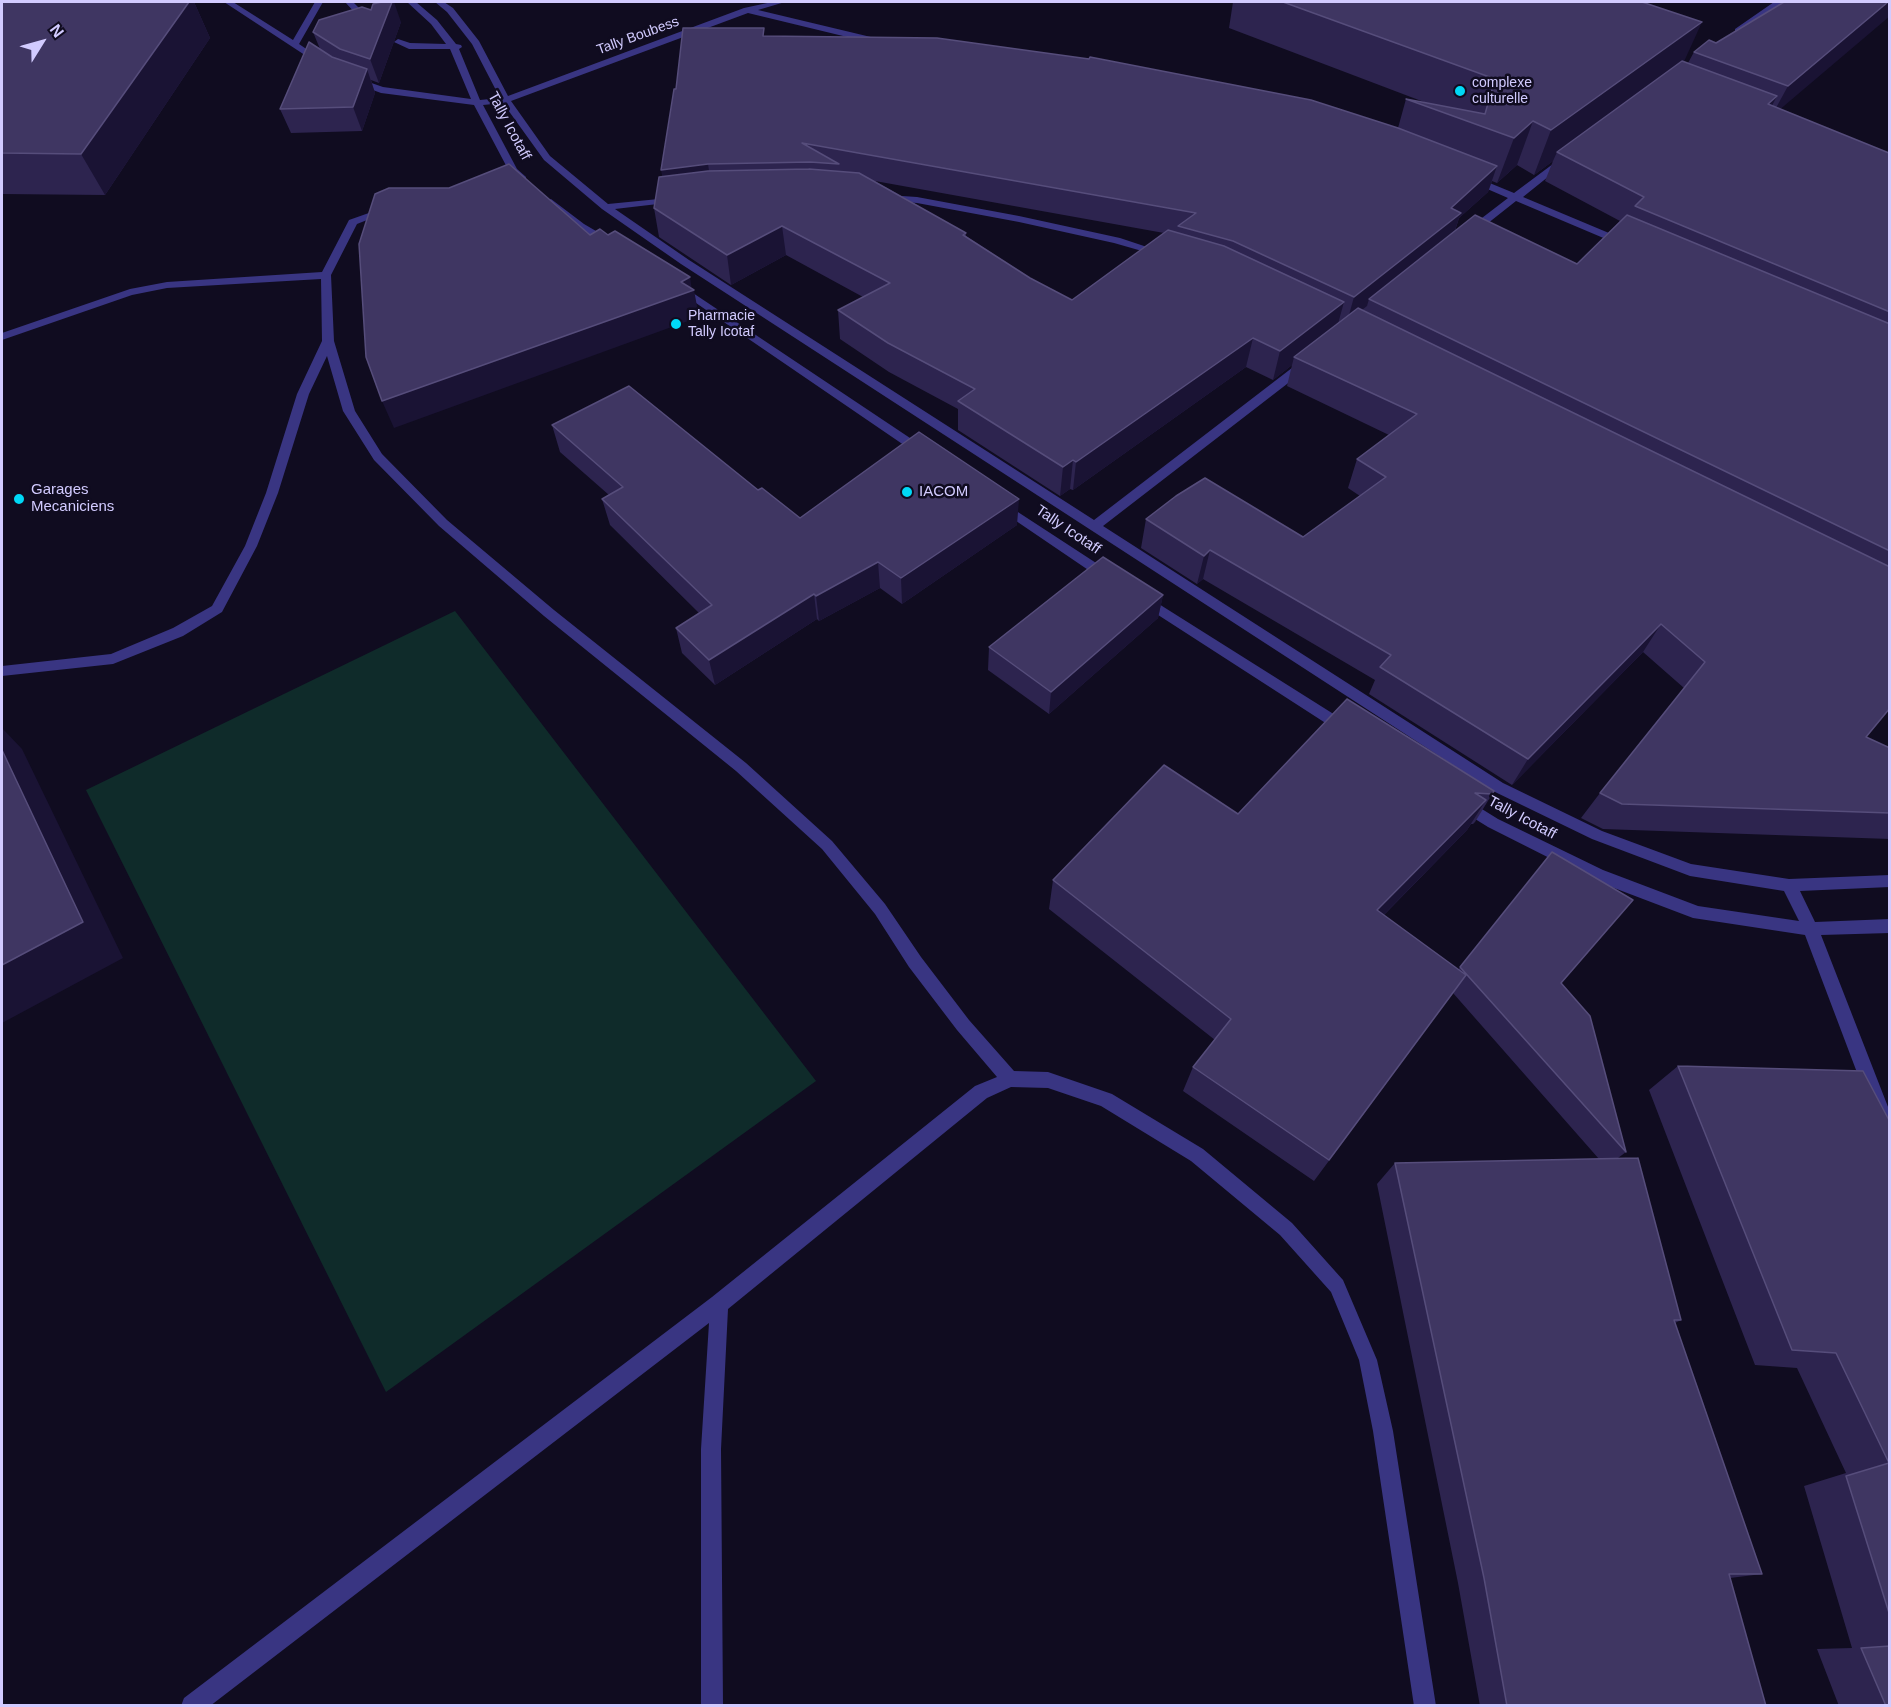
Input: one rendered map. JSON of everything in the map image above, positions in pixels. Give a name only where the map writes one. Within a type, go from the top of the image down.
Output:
[{"type":"street","points":[[228,2],[328,66]]},
{"type":"street","points":[[294,45],[319,2]]},
{"type":"street","points":[[349,2],[376,29]]},
{"type":"street","name":"Tally Icotaff","points":[[411,2],[434,22],[454,48],[508,173],[534,188],[580,226],[620,250]]},
{"type":"street","name":"Tally Icotaff","points":[[439,2],[451,6],[476,43],[506,100],[547,158],[606,207],[685,262],[1096,525],[1498,787],[1597,835],[1690,870],[1789,885],[1890,881]]},
{"type":"street","name":"Tally Boubess","points":[[345,77],[381,90],[477,103],[506,100],[747,10],[781,2]]},
{"type":"street","points":[[1732,35],[1779,2]]},
{"type":"street","points":[[747,10],[843,35],[886,43]]},
{"type":"street","points":[[398,42],[409,46],[454,48],[476,43]]},
{"type":"street","points":[[1460,241],[1572,154]]},
{"type":"street","points":[[1460,175],[1636,248]]},
{"type":"street","points":[[606,207],[688,197]]},
{"type":"street","points":[[870,197],[917,200],[1019,219],[1116,240],[1180,259]]},
{"type":"street","points":[[404,205],[353,222],[326,275],[328,341],[349,411],[378,457],[443,523],[549,614],[741,767],[827,845],[880,909],[915,962],[963,1025],[1010,1079]]},
{"type":"street","points":[[2,337],[130,292],[167,285],[326,275]]},
{"type":"street","points":[[670,280],[928,456]]},
{"type":"street","points":[[2,671],[113,659],[178,632],[217,609],[259,525],[272,493],[303,394],[328,341]]},
{"type":"street","points":[[1096,525],[1311,359]]},
{"type":"street","name":"Tally Icotaff","points":[[987,496],[1116,582]]},
{"type":"street","points":[[1136,595],[1354,734]]},
{"type":"street","name":"Tally Icotaff","points":[[1453,798],[1493,823],[1598,875],[1698,913],[1811,929],[1890,926]]},
{"type":"street","points":[[1789,885],[1811,929],[1890,1136]]},
{"type":"street","points":[[192,1706],[719,1304],[981,1092],[1010,1079],[1048,1080],[1106,1100],[1197,1155],[1286,1228],[1337,1286],[1368,1360],[1383,1431],[1425,1706]]},
{"type":"street","points":[[712,1706],[711,1449],[719,1304]]},
{"type":"green space","points":[[455,611],[816,1081],[386,1392],[86,790]]},
{"type":"building","points":[[2,2],[189,2],[81,154],[2,153]]},
{"type":"building","points":[[392,2],[370,59],[340,49],[313,32],[319,20],[362,7],[371,10],[373,4]]},
{"type":"building","points":[[1283,2],[1642,2],[1702,22],[1551,130],[1533,121],[1514,138],[1406,99],[1485,114],[1495,79]]},
{"type":"building","points":[[1784,2],[1888,2],[1788,86],[1694,52],[1709,40],[1716,43]]},
{"type":"building","points":[[683,28],[764,28],[763,36],[937,38],[1089,59],[1090,57],[1311,100],[1398,128],[1497,166],[1451,208],[1461,213],[1354,297],[1233,241],[1178,226],[1196,213],[802,143],[839,164],[810,162],[708,164],[661,170],[674,89],[676,89]]},
{"type":"building","points":[[309,42],[332,57],[367,69],[353,107],[280,109]]},
{"type":"building","points":[[1682,61],[1777,96],[1768,104],[1890,152],[1890,312],[1635,206],[1644,197],[1557,152]]},
{"type":"building","points":[[509,164],[590,235],[600,229],[608,235],[615,231],[690,277],[681,282],[694,290],[382,401],[366,357],[359,244],[375,194],[389,188],[449,188]]},
{"type":"building","points":[[809,169],[859,173],[966,233],[963,235],[1030,278],[1072,300],[1168,230],[1224,246],[1344,302],[1280,351],[1253,338],[1076,462],[1073,460],[1063,467],[958,401],[975,389],[888,343],[838,310],[890,283],[782,226],[727,255],[654,208],[659,177],[708,171]]},
{"type":"building","points":[[1475,215],[1577,264],[1627,215],[1890,324],[1890,551],[1369,299]]},
{"type":"building","points":[[1358,308],[1890,567],[1890,708],[1866,737],[1890,748],[1890,813],[1622,804],[1600,793],[1705,662],[1661,624],[1528,759],[1380,667],[1391,655],[1210,550],[1204,556],[1146,519],[1205,478],[1303,537],[1386,477],[1357,459],[1417,414],[1294,357]]},
{"type":"building","points":[[629,386],[758,490],[762,488],[800,518],[919,432],[1019,499],[901,578],[878,562],[816,596],[814,594],[709,660],[676,628],[712,605],[602,499],[623,487],[552,425]]},
{"type":"building","points":[[1103,557],[1163,595],[1051,692],[989,647]]},
{"type":"building","points":[[1347,699],[1494,791],[1492,794],[1475,793],[1486,800],[1377,910],[1466,975],[1329,1160],[1193,1067],[1231,1019],[1053,880],[1164,765],[1238,814]]},
{"type":"building","points":[[2,750],[83,922],[2,965]]},
{"type":"building","points":[[1552,852],[1633,900],[1561,983],[1590,1016],[1626,1152],[1460,967]]},
{"type":"building","points":[[1678,1066],[1863,1071],[1890,1122],[1890,1616],[1846,1476],[1889,1463],[1836,1353],[1792,1350]]},
{"type":"building","points":[[1638,1158],[1681,1320],[1674,1320],[1762,1574],[1729,1574],[1766,1706],[1507,1706],[1484,1578],[1395,1163]]},
{"type":"building","points":[[1890,1646],[1890,1706],[1886,1706],[1861,1648]]},
{"type":"place","name":"complexe culturelle","points":[[1460,91]]},
{"type":"place","name":"Pharmacie Tally Icotaf","points":[[676,324]]},
{"type":"place","name":"IACOM","points":[[907,492]]},
{"type":"place","name":"Garages Mecaniciens","points":[[19,499]]}]
